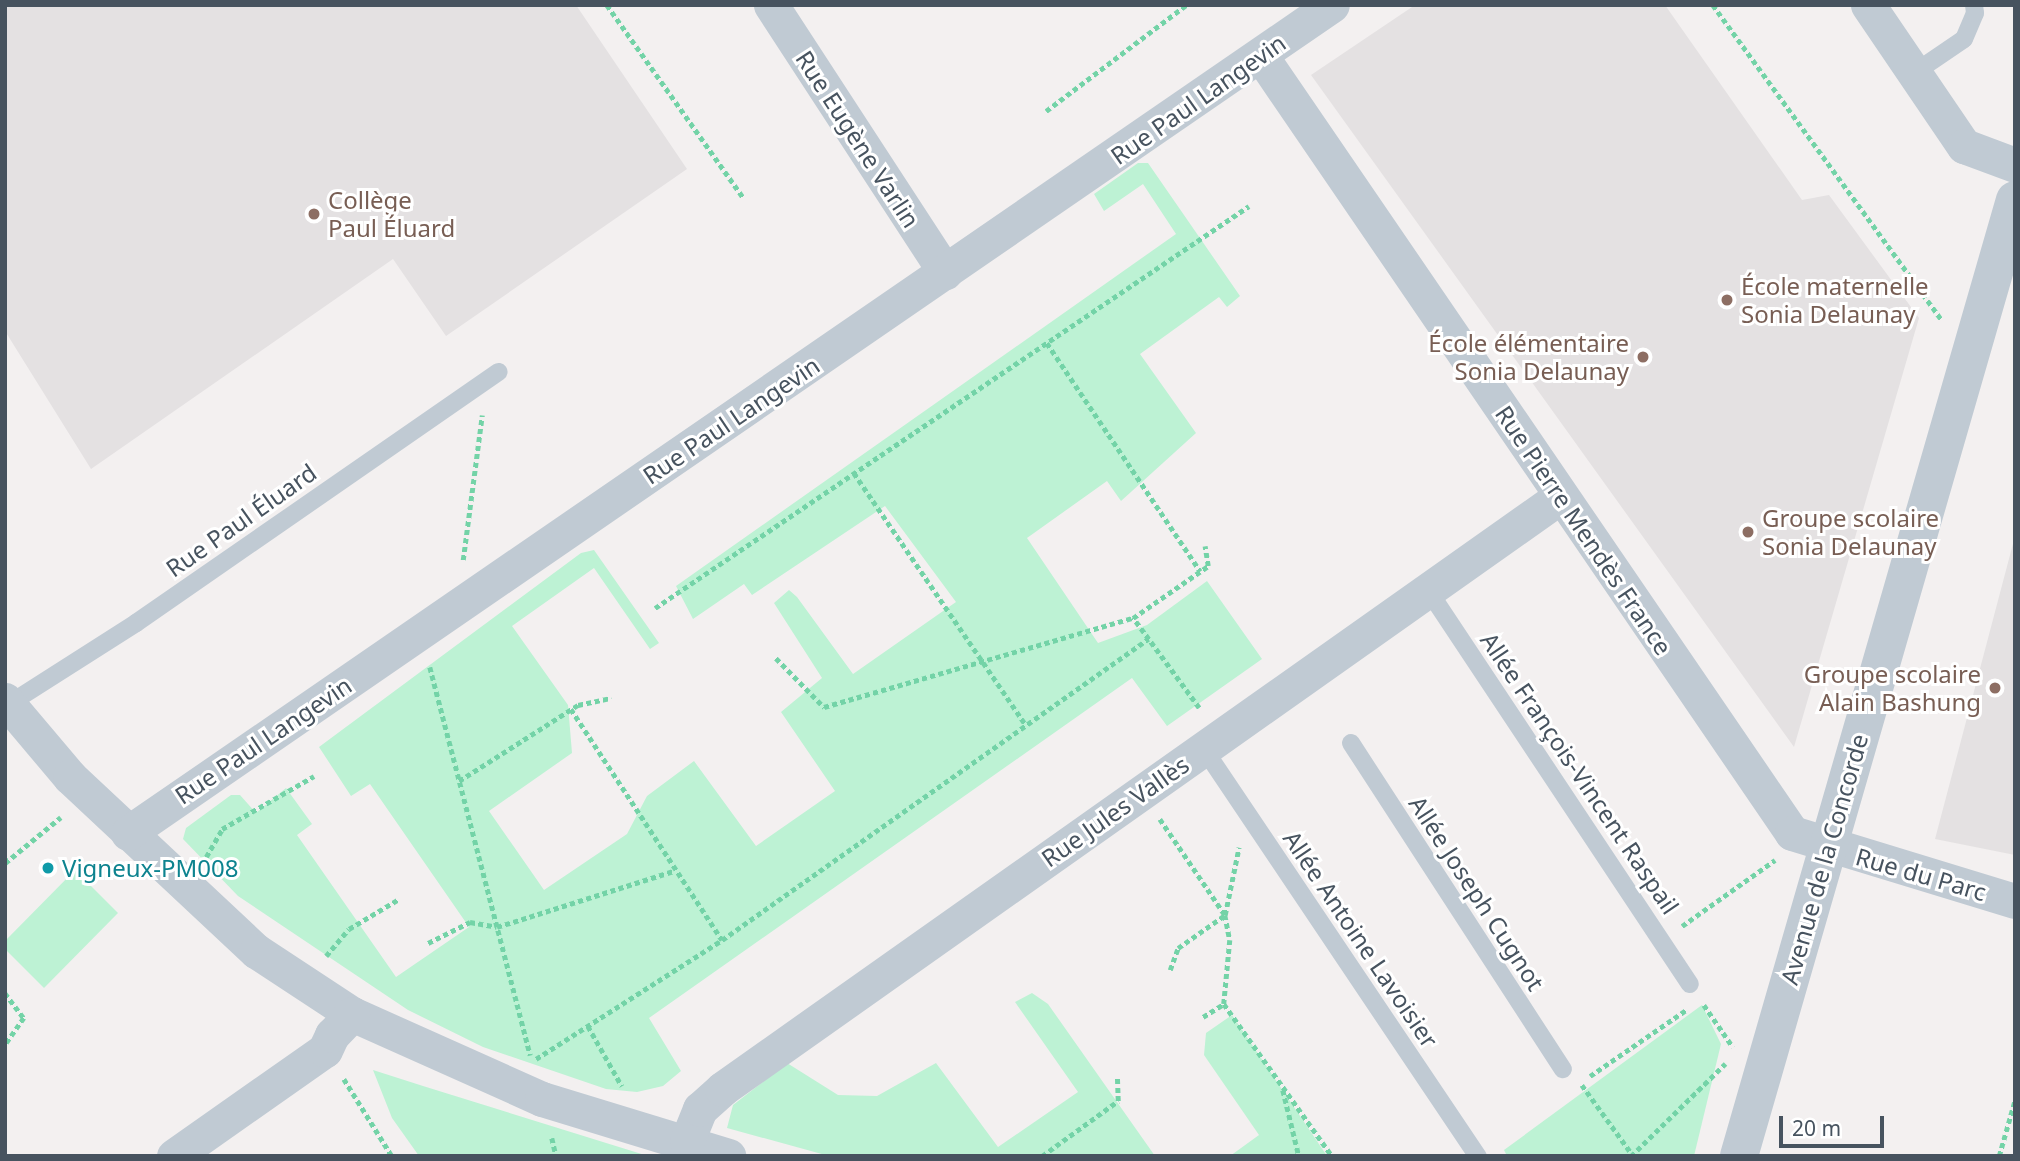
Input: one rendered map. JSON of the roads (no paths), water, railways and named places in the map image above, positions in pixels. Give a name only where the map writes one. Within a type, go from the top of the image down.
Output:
[{"type":"street","name":"Rue Eugène Varlin","points":[[771,5],[945,272]]},
{"type":"street","name":"Rue Paul Langevin","points":[[128,833],[1332,5]]},
{"type":"street","points":[[1868,5],[1964,146],[2015,165]]},
{"type":"street","name":"Rue Pierre Mendès France","points":[[1261,56],[1792,833],[1827,846]]},
{"type":"street","name":"Avenue de la Concorde","points":[[1739,1156],[2015,200]]},
{"type":"street","name":"Rue Jules Vallès","points":[[688,1141],[700,1109],[722,1089],[1561,496]]},
{"type":"street","points":[[7,702],[89,794],[256,951],[352,1014],[542,1099],[688,1141],[729,1156]]},
{"type":"street","name":"Rue du Parc","points":[[1827,846],[2015,901]]},
{"type":"street","points":[[174,1156],[325,1050],[332,1035],[352,1014]]},
{"type":"lane","points":[[1914,73],[1964,39],[1975,13],[1974,5]]},
{"type":"lane","name":"Rue Paul Éluard","points":[[7,702],[136,623],[492,376]]},
{"type":"lane","name":"Allée François-Vincent Raspail","points":[[1428,590],[1690,984]]},
{"type":"lane","name":"Allée Antoine Lavoisier","points":[[1212,743],[1245,811],[1478,1156]]},
{"type":"lane","name":"Allée Joseph Cugnot","points":[[1351,743],[1563,1069]]},
{"type":"place","name":"Collège Paul Éluard","points":[[314,214]]},
{"type":"place","name":"École maternelle Sonia Delaunay","points":[[1727,300]]},
{"type":"place","name":"École élémentaire Sonia Delaunay","points":[[1643,357]]},
{"type":"place","name":"Groupe scolaire Sonia Delaunay","points":[[1748,532]]},
{"type":"place","name":"Groupe scolaire Alain Bashung","points":[[1995,688]]},
{"type":"place","name":"Vigneux-PM008","points":[[48,868]]}]
